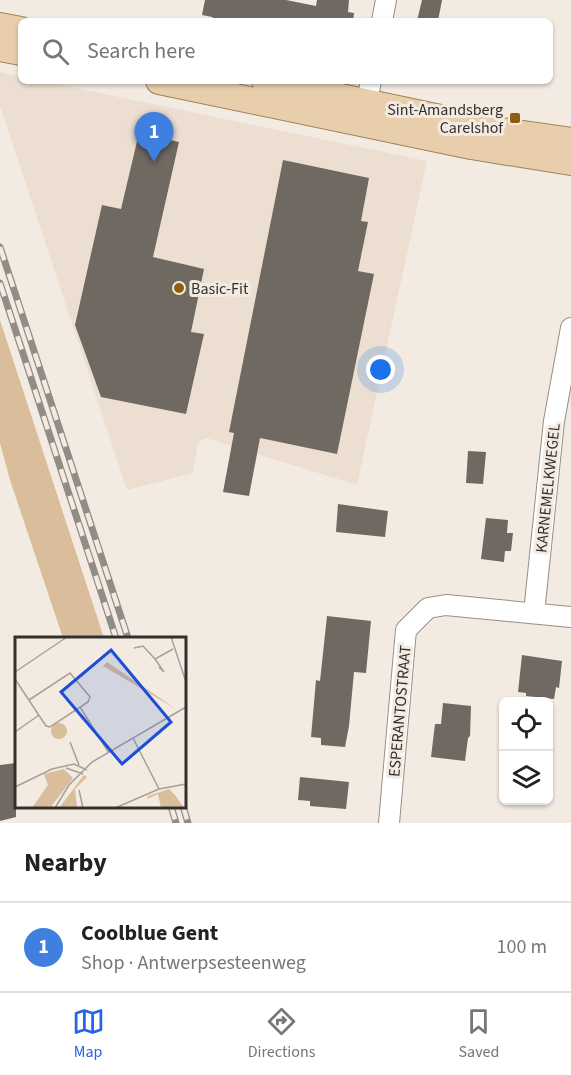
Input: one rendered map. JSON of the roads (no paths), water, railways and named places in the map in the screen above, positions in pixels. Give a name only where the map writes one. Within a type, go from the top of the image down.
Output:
[{"type":"main road","points":[[0,26],[18,29]]},
{"type":"main road","points":[[0,48],[18,51]]},
{"type":"main road","points":[[174,84],[471,146],[571,162]]},
{"type":"main road","points":[[293,84],[369,92],[501,130],[571,141]]},
{"type":"street","points":[[383,18],[386,0]]},
{"type":"street","points":[[338,118],[369,92]]},
{"type":"street","name":"KARNEMELKWEGEL","points":[[534,613],[554,421],[571,328]]},
{"type":"street","name":"ESPERANTOSTRAAT","points":[[389,823],[406,630],[428,608],[446,605],[571,617]]},
{"type":"railway","points":[[0,247],[128,637]]},
{"type":"railway","points":[[0,283],[116,637]]},
{"type":"railway","points":[[172,808],[176,823]]},
{"type":"railway","points":[[184,808],[188,823]]},
{"type":"place","name":"Sint-Amandsberg Carelshof","points":[[515,118]]},
{"type":"place","name":"Coolblue Gent","points":[[154,162]]},
{"type":"place","name":"Basic-Fit","points":[[179,288]]}]
